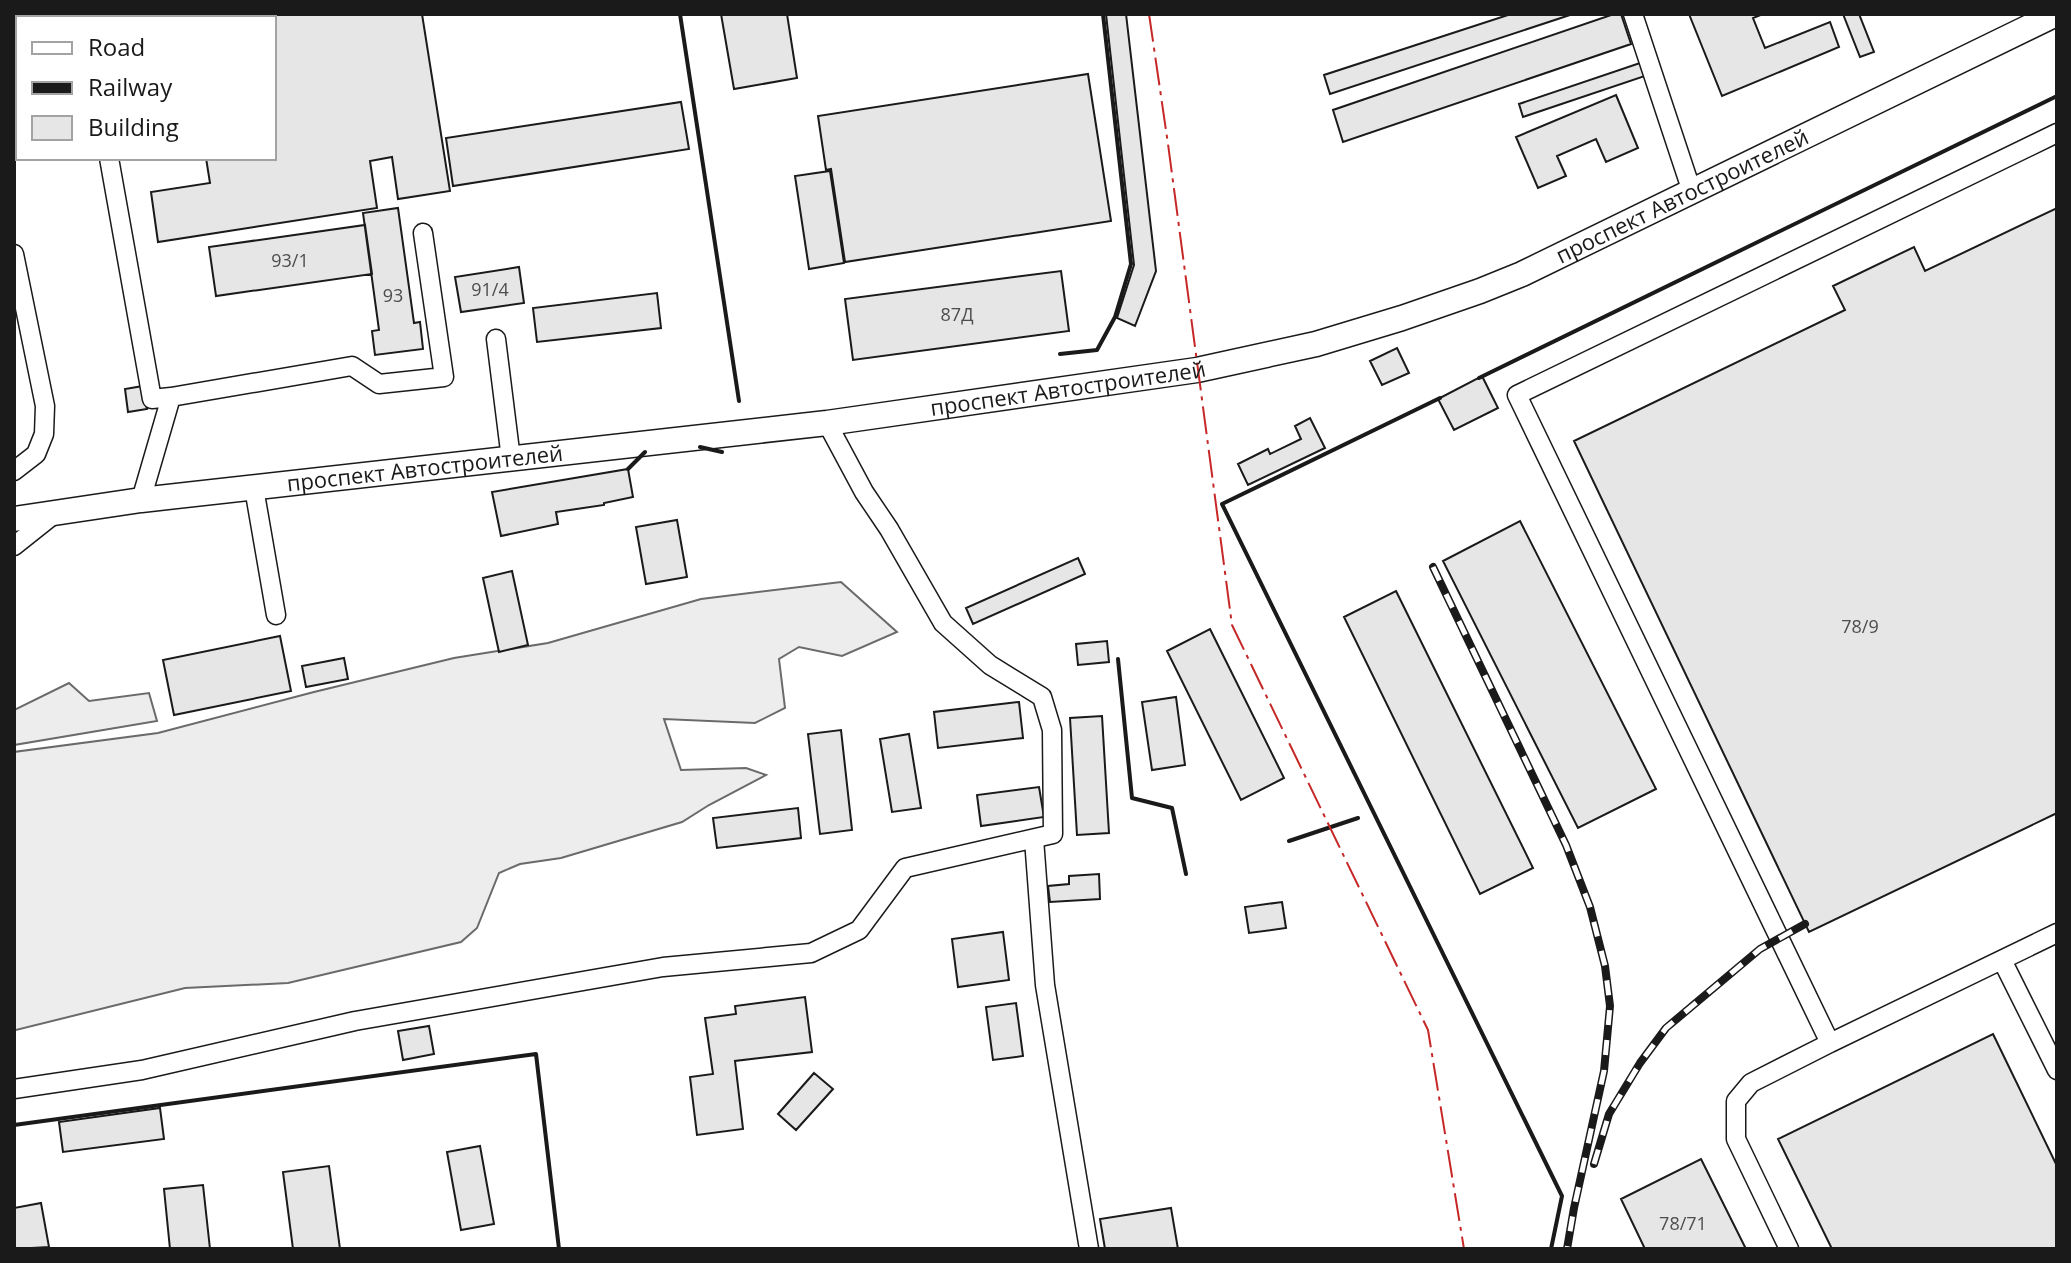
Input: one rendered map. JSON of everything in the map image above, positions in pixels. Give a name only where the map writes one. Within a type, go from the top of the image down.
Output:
[{"type":"main road","name":"проспект Автостроителей","points":[[14,519],[141,500],[827,423],[1197,370],[1316,344],[1480,291],[1522,274],[2056,14]]},
{"type":"lane","points":[[1633,14],[1692,192]]},
{"type":"lane","points":[[1830,1043],[1517,395],[2057,133]]},
{"type":"lane","points":[[109,160],[152,399],[352,366],[379,384],[444,377],[423,233]]},
{"type":"lane","points":[[14,254],[45,406],[44,434],[36,454],[14,471]]},
{"type":"lane","points":[[496,339],[511,459]]},
{"type":"lane","points":[[141,500],[171,397]]},
{"type":"lane","points":[[14,1089],[142,1070],[355,1021],[648,970],[811,953],[859,930],[905,868],[1053,834],[1052,730],[1042,697],[990,665],[943,623],[864,492],[827,423]]},
{"type":"lane","points":[[254,488],[276,615]]},
{"type":"lane","points":[[14,546],[53,515]]},
{"type":"lane","points":[[1034,839],[1045,985],[1089,1249]]},
{"type":"lane","points":[[1789,1249],[1736,1139],[1736,1101],[1751,1083],[2057,933]]},
{"type":"lane","points":[[2002,960],[2057,1070]]},
{"type":"shaded area","points":[[841,582],[897,632],[842,656],[799,647],[779,659],[785,708],[755,723],[664,719],[681,770],[746,768],[766,775],[682,822],[561,858],[520,864],[499,873],[477,928],[461,942],[288,983],[185,988],[14,1029],[14,752],[158,733],[454,658],[548,643],[701,599]]},
{"type":"shaded area","points":[[69,683],[89,701],[149,693],[157,721],[14,745],[14,710]]},
{"type":"building","points":[[422,14],[450,191],[398,199],[392,157],[370,161],[377,208],[158,242],[151,192],[210,183],[206,160],[276,160],[276,16],[184,16]]},
{"type":"building","points":[[721,14],[787,14],[797,78],[734,89]]},
{"type":"building","points":[[1106,14],[1126,14],[1156,271],[1135,326],[1117,318],[1134,265]]},
{"type":"building","points":[[1511,14],[1573,14],[1330,94],[1324,75]]},
{"type":"building","points":[[1621,14],[1631,44],[1343,142],[1333,110]]},
{"type":"building","points":[[1689,14],[1763,14],[1753,18],[1765,48],[1830,22],[1839,47],[1722,96]]},
{"type":"building","points":[[1843,14],[1859,14],[1874,52],[1860,57]]},
{"type":"building","points":[[1640,63],[1645,76],[1523,117],[1519,104]]},
{"type":"building","points":[[1088,74],[1111,221],[845,262],[831,169],[826,170],[818,116]]},
{"type":"building","points":[[1616,95],[1638,148],[1606,162],[1596,139],[1557,156],[1566,176],[1538,188],[1516,137]]},
{"type":"building","points":[[681,102],[689,149],[453,186],[446,138]]},
{"type":"building","points":[[830,171],[844,263],[809,269],[795,176]]},
{"type":"building","points":[[398,208],[414,323],[420,322],[423,349],[375,355],[372,331],[379,330],[363,213]]},
{"type":"building","points":[[2057,208],[2057,813],[1809,932],[1574,441],[1845,310],[1833,286],[1914,247],[1925,271]]},
{"type":"building","points":[[365,225],[372,274],[216,296],[209,247]]},
{"type":"building","points":[[519,267],[524,303],[461,312],[455,277]]},
{"type":"building","points":[[1061,271],[1069,331],[853,360],[845,299]]},
{"type":"building","points":[[657,293],[661,328],[537,342],[533,308]]},
{"type":"building","points":[[1397,348],[1409,373],[1382,385],[1370,361]]},
{"type":"building","points":[[1482,376],[1498,408],[1454,430],[1438,399]]},
{"type":"building","points":[[143,386],[147,409],[128,412],[125,389]]},
{"type":"building","points":[[1310,418],[1325,448],[1248,485],[1238,464],[1268,449],[1270,454],[1301,439],[1295,426]]},
{"type":"building","points":[[628,469],[633,497],[556,512],[558,524],[501,536],[492,492]]},
{"type":"building","points":[[677,520],[687,577],[646,584],[636,527]]},
{"type":"building","points":[[1520,521],[1656,789],[1578,828],[1443,561]]},
{"type":"building","points":[[1078,558],[1085,574],[973,624],[966,608]]},
{"type":"building","points":[[512,571],[528,645],[499,652],[483,578]]},
{"type":"building","points":[[1396,591],[1533,868],[1480,894],[1344,617]]},
{"type":"building","points":[[1210,629],[1284,778],[1241,800],[1167,651]]},
{"type":"building","points":[[280,636],[291,691],[174,715],[163,660]]},
{"type":"building","points":[[1107,641],[1109,662],[1078,665],[1076,644]]},
{"type":"building","points":[[344,658],[348,679],[306,687],[302,666]]},
{"type":"building","points":[[1176,697],[1185,765],[1152,770],[1142,702]]},
{"type":"building","points":[[1019,702],[1023,738],[938,748],[934,712]]},
{"type":"building","points":[[1102,716],[1109,833],[1077,835],[1070,718]]},
{"type":"building","points":[[841,730],[852,830],[820,834],[808,734]]},
{"type":"building","points":[[909,734],[921,808],[892,812],[880,739]]},
{"type":"building","points":[[1039,787],[1044,817],[981,826],[977,795]]},
{"type":"building","points":[[798,808],[801,838],[717,848],[713,818]]},
{"type":"building","points":[[1099,874],[1100,899],[1050,902],[1048,886],[1069,884],[1069,876]]},
{"type":"building","points":[[1282,902],[1286,928],[1249,933],[1245,907]]},
{"type":"building","points":[[1003,932],[1009,980],[958,987],[952,939]]},
{"type":"building","points":[[805,997],[812,1052],[735,1061],[743,1129],[697,1135],[690,1077],[713,1074],[705,1018],[736,1014],[735,1006]]},
{"type":"building","points":[[1016,1003],[1023,1056],[993,1060],[986,1007]]},
{"type":"building","points":[[429,1026],[434,1054],[403,1060],[398,1031]]},
{"type":"building","points":[[1993,1034],[2057,1166],[2057,1249],[1832,1249],[1778,1139]]},
{"type":"building","points":[[814,1073],[833,1089],[796,1130],[778,1114]]},
{"type":"building","points":[[160,1108],[164,1139],[63,1152],[59,1122]]},
{"type":"building","points":[[480,1146],[494,1224],[461,1230],[447,1152]]},
{"type":"building","points":[[1701,1159],[1746,1249],[1645,1249],[1621,1199]]},
{"type":"building","points":[[329,1166],[340,1249],[293,1249],[283,1172]]},
{"type":"building","points":[[203,1185],[210,1249],[170,1249],[164,1189]]},
{"type":"building","points":[[41,1203],[49,1247],[14,1249],[14,1208]]},
{"type":"building","points":[[1171,1208],[1178,1249],[1105,1249],[1100,1219]]},
{"type":"railway","points":[[1433,567],[1566,845],[1590,907],[1605,966],[1610,1006],[1604,1071],[1567,1249]]},
{"type":"railway","points":[[1594,1164],[1609,1114],[1666,1028],[1760,949],[1805,924]]},
{"type":"wall","points":[[680,14],[739,401]]},
{"type":"wall","points":[[1060,354],[1097,350],[1115,317],[1131,264],[1103,14]]},
{"type":"wall","points":[[1479,378],[2057,96]]},
{"type":"wall","points":[[1440,398],[1222,504],[1562,1196],[1551,1249]]},
{"type":"wall","points":[[700,447],[722,452]]},
{"type":"wall","points":[[628,469],[645,452]]},
{"type":"wall","points":[[1118,659],[1132,798],[1172,808],[1186,874]]},
{"type":"wall","points":[[1289,841],[1358,818]]},
{"type":"wall","points":[[14,1125],[536,1054],[559,1249]]},
{"type":"power","points":[[1149,14],[1232,625],[1428,1030],[1464,1249]]}]
